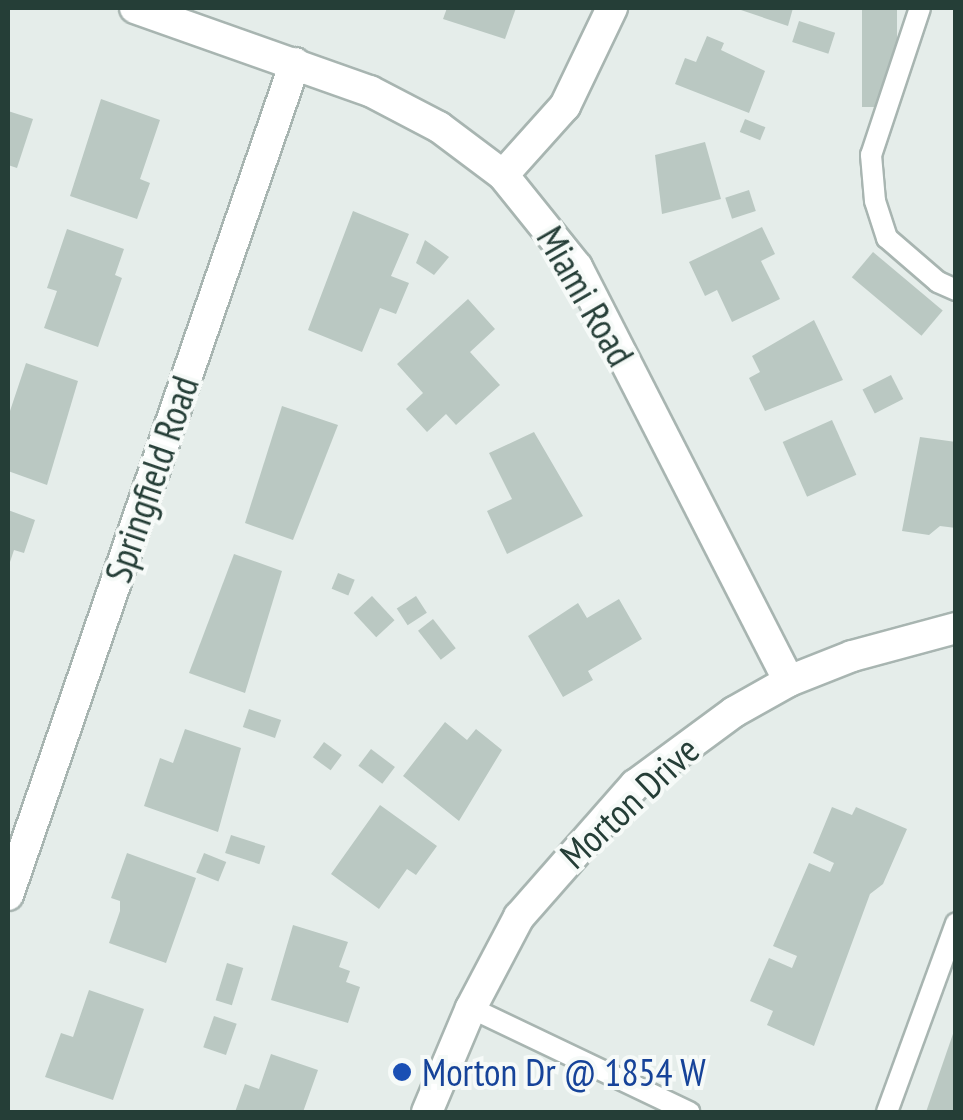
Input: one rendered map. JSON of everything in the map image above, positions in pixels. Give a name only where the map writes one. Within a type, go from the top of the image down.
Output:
[{"type":"street","name":"Miami Road","points":[[135,8],[295,62],[405,108],[503,175],[577,267],[789,682]]},
{"type":"street","points":[[503,175],[565,106],[612,8]]},
{"type":"street","name":"Springfield Road","points":[[8,895],[295,62]]},
{"type":"street","name":"Morton Drive","points":[[428,1112],[470,1008],[519,917],[593,826],[684,746],[789,682],[852,656],[956,628]]},
{"type":"lane","points":[[920,8],[871,155],[875,201],[887,238],[956,290]]},
{"type":"lane","points":[[887,1112],[956,923]]},
{"type":"lane","points":[[470,1008],[689,1112]]},
{"type":"building","points":[[447,8],[516,8],[505,39],[443,19]]},
{"type":"building","points":[[735,8],[793,8],[788,26]]},
{"type":"building","points":[[862,8],[897,8],[897,107],[862,107]]},
{"type":"building","points":[[799,21],[835,33],[828,54],[792,42]]},
{"type":"building","points":[[707,36],[724,43],[721,50],[765,71],[749,113],[675,84],[685,58],[696,62]]},
{"type":"building","points":[[101,99],[160,120],[140,179],[150,183],[137,219],[70,196]]},
{"type":"building","points":[[8,111],[33,119],[17,168],[8,165]]},
{"type":"building","points":[[745,119],[765,127],[760,140],[740,132]]},
{"type":"building","points":[[705,142],[721,199],[662,214],[655,155]]},
{"type":"building","points":[[749,190],[756,211],[732,219],[725,198]]},
{"type":"building","points":[[353,211],[409,234],[391,276],[409,283],[396,314],[380,308],[362,352],[308,330]]},
{"type":"building","points":[[762,227],[775,254],[761,261],[780,299],[732,322],[717,290],[705,296],[689,262]]},
{"type":"building","points":[[67,229],[124,249],[115,275],[122,278],[98,347],[44,328],[57,291],[47,288]]},
{"type":"building","points":[[425,240],[449,257],[434,275],[416,263]]},
{"type":"building","points":[[873,252],[943,310],[921,336],[852,277]]},
{"type":"building","points":[[468,299],[495,329],[470,352],[500,385],[456,425],[446,414],[427,432],[406,409],[423,393],[397,364]]},
{"type":"building","points":[[814,320],[843,380],[765,411],[749,378],[760,372],[752,356]]},
{"type":"building","points":[[26,363],[78,381],[47,485],[8,471],[8,417]]},
{"type":"building","points":[[891,375],[903,399],[875,414],[862,390]]},
{"type":"building","points":[[282,406],[338,425],[293,540],[245,523]]},
{"type":"building","points":[[832,420],[856,475],[807,497],[783,442]]},
{"type":"building","points":[[534,432],[583,516],[507,554],[487,511],[512,499],[489,453]]},
{"type":"building","points":[[920,437],[956,442],[956,528],[940,526],[929,535],[902,531]]},
{"type":"building","points":[[8,510],[35,520],[24,553],[14,550],[8,568]]},
{"type":"building","points":[[234,554],[282,571],[245,693],[189,673]]},
{"type":"building","points":[[338,573],[355,580],[348,596],[332,589]]},
{"type":"building","points":[[372,596],[395,620],[376,637],[354,613]]},
{"type":"building","points":[[416,596],[427,613],[408,625],[397,609]]},
{"type":"building","points":[[619,599],[642,639],[588,671],[593,680],[563,697],[528,636],[578,603],[587,618]]},
{"type":"building","points":[[433,619],[456,648],[441,660],[418,631]]},
{"type":"building","points":[[249,709],[281,720],[275,738],[243,727]]},
{"type":"building","points":[[445,722],[467,740],[476,729],[502,750],[459,821],[403,776]]},
{"type":"building","points":[[185,729],[241,748],[218,832],[144,806],[160,758],[173,763]]},
{"type":"building","points":[[324,742],[342,755],[331,770],[313,757]]},
{"type":"building","points":[[371,749],[395,767],[382,784],[358,766]]},
{"type":"building","points":[[380,805],[437,846],[416,875],[407,869],[379,909],[331,874]]},
{"type":"building","points":[[832,807],[852,815],[856,807],[907,829],[883,884],[870,894],[814,1046],[767,1025],[773,1011],[750,1001],[769,958],[792,968],[797,956],[773,946],[809,863],[830,872],[834,863],[813,853]]},
{"type":"building","points":[[231,835],[265,846],[259,864],[225,853]]},
{"type":"building","points":[[127,853],[196,878],[166,963],[109,943],[120,911],[120,901],[111,898]]},
{"type":"building","points":[[204,853],[226,862],[218,881],[196,872]]},
{"type":"building","points":[[293,925],[348,942],[339,967],[350,971],[346,982],[360,987],[348,1023],[271,1000]]},
{"type":"building","points":[[227,963],[243,968],[232,1005],[216,1000]]},
{"type":"building","points":[[89,990],[144,1009],[113,1100],[45,1077],[61,1033],[73,1037]]},
{"type":"building","points":[[214,1016],[237,1024],[226,1055],[203,1047]]},
{"type":"building","points":[[955,1028],[956,1112],[926,1112]]},
{"type":"building","points":[[271,1054],[318,1070],[303,1112],[235,1112],[245,1084],[259,1089]]},
{"type":"place","name":"Morton Dr @ 1854 W","points":[[402,1072]]}]
